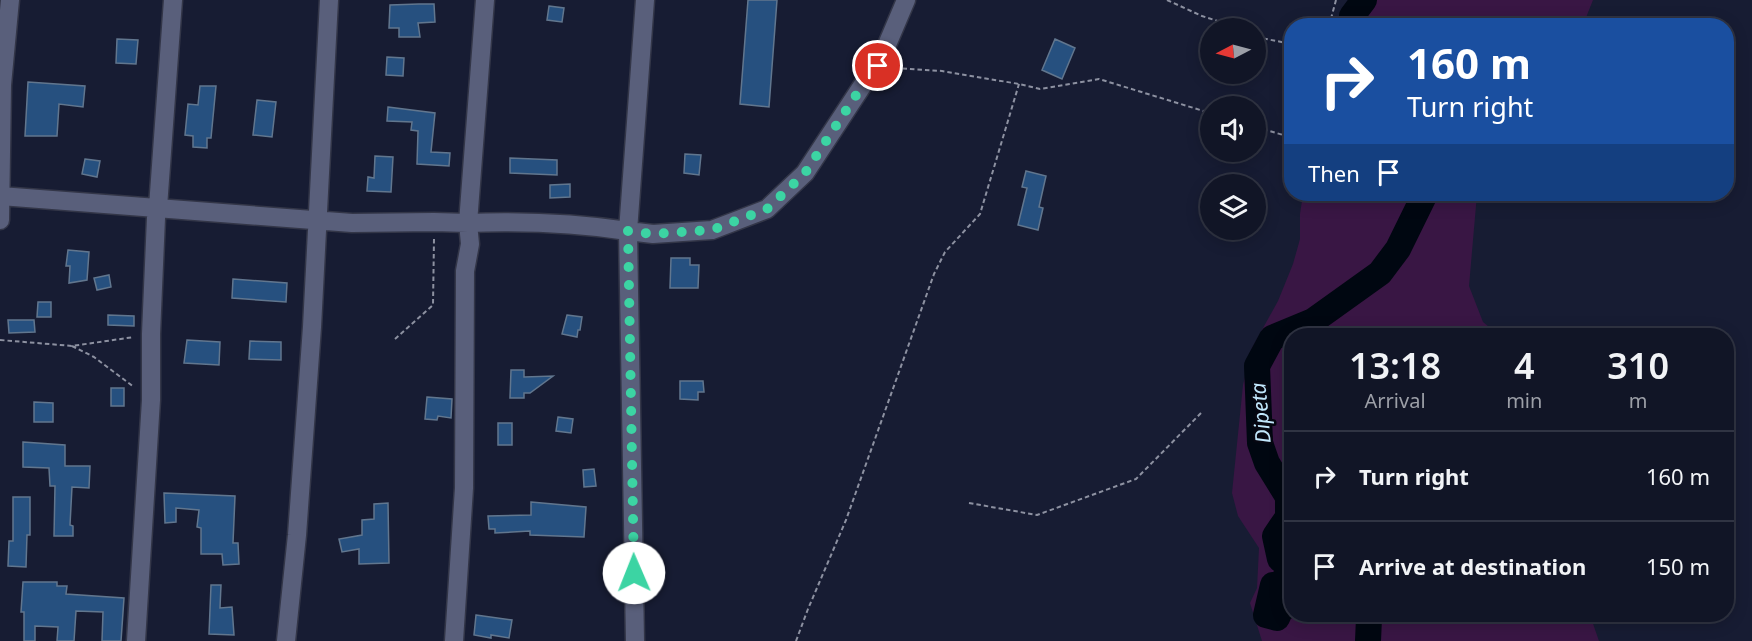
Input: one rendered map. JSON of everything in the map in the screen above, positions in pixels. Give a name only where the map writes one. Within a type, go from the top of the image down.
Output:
[{"type":"street","points":[[0,220],[2,85],[10,0]]},
{"type":"street","points":[[136,641],[152,400],[151,334],[156,218],[173,0]]},
{"type":"street","points":[[286,641],[297,535],[312,327],[329,0]]},
{"type":"street","points":[[454,641],[464,488],[465,271],[470,244],[468,223],[485,0]]},
{"type":"street","points":[[635,641],[628,231],[645,0]]},
{"type":"street","points":[[1,196],[352,223],[521,221],[653,234],[712,230],[767,209],[805,173],[868,77],[878,66],[906,0]]},
{"type":"path","points":[[1167,0],[1209,18]]},
{"type":"path","points":[[1331,18],[1336,0]]},
{"type":"path","points":[[1266,39],[1284,42]]},
{"type":"path","points":[[878,66],[942,71],[1040,89],[1099,80],[1200,110]]},
{"type":"path","points":[[796,641],[846,520],[934,274],[945,252],[980,214],[1019,84]]},
{"type":"path","points":[[1266,130],[1284,135]]},
{"type":"path","points":[[395,339],[434,305],[434,222]]},
{"type":"path","points":[[0,340],[72,346],[151,334]]},
{"type":"path","points":[[72,346],[94,357],[152,400]]},
{"type":"path","points":[[969,503],[1037,515],[1136,479],[1203,411]]},
{"type":"shaded area","points":[[1352,0],[1593,0],[1586,18],[1343,18]]},
{"type":"shaded area","points":[[1302,201],[1476,201],[1469,286],[1483,322],[1490,328],[1284,328],[1284,622],[1592,622],[1599,641],[1262,641],[1250,603],[1257,588],[1259,548],[1238,516],[1232,493],[1243,385],[1252,348],[1278,301],[1293,264],[1300,239]]},
{"type":"building","points":[[748,0],[777,0],[769,107],[740,104]]},
{"type":"building","points":[[434,4],[435,22],[418,23],[420,37],[399,37],[399,28],[389,28],[390,5]]},
{"type":"building","points":[[549,6],[564,8],[562,22],[547,20]]},
{"type":"building","points":[[117,39],[138,40],[136,64],[116,63]]},
{"type":"building","points":[[1055,39],[1075,48],[1062,79],[1042,70]]},
{"type":"building","points":[[387,57],[404,58],[403,76],[386,75]]},
{"type":"building","points":[[28,82],[85,86],[83,107],[59,104],[57,136],[25,136]]},
{"type":"building","points":[[200,86],[216,86],[211,138],[207,138],[207,148],[193,147],[193,136],[185,135],[188,104],[198,105]]},
{"type":"building","points":[[257,100],[276,102],[272,137],[253,135]]},
{"type":"building","points":[[388,107],[435,113],[431,152],[450,153],[449,166],[417,164],[418,131],[411,130],[412,122],[387,121]]},
{"type":"building","points":[[685,154],[701,155],[699,175],[684,173]]},
{"type":"building","points":[[375,156],[393,157],[391,192],[367,191],[368,177],[374,178]]},
{"type":"building","points":[[510,158],[557,160],[557,175],[510,173]]},
{"type":"building","points":[[85,159],[100,161],[97,177],[82,174]]},
{"type":"building","points":[[1026,171],[1046,176],[1039,207],[1043,208],[1038,230],[1018,225],[1027,188],[1022,187]]},
{"type":"building","points":[[570,184],[570,197],[550,198],[550,185]]},
{"type":"building","points":[[68,250],[89,252],[87,280],[69,283],[70,266],[66,266]]},
{"type":"building","points":[[671,258],[690,258],[690,265],[699,265],[698,288],[670,288]]},
{"type":"building","points":[[109,275],[111,287],[97,290],[94,278]]},
{"type":"building","points":[[233,279],[287,283],[286,302],[232,298]]},
{"type":"building","points":[[38,302],[51,302],[51,317],[37,317]]},
{"type":"building","points":[[108,315],[134,316],[134,326],[108,325]]},
{"type":"building","points":[[567,315],[582,317],[577,337],[562,334]]},
{"type":"building","points":[[8,320],[34,320],[35,332],[9,333]]},
{"type":"building","points":[[187,340],[220,342],[219,365],[184,363]]},
{"type":"building","points":[[250,341],[281,342],[281,360],[249,359]]},
{"type":"building","points":[[511,370],[524,370],[524,377],[553,376],[530,393],[524,393],[524,398],[510,398]]},
{"type":"building","points":[[680,381],[703,381],[704,392],[698,392],[698,400],[680,399]]},
{"type":"building","points":[[111,388],[124,388],[124,406],[111,406]]},
{"type":"building","points":[[427,397],[452,399],[451,418],[438,416],[437,420],[425,419]]},
{"type":"building","points":[[34,402],[53,403],[53,422],[34,422]]},
{"type":"building","points":[[558,417],[573,419],[571,433],[556,431]]},
{"type":"building","points":[[498,423],[512,423],[512,445],[498,445]]},
{"type":"building","points":[[23,442],[65,445],[65,466],[90,466],[89,488],[72,487],[70,525],[73,526],[73,536],[54,536],[55,486],[50,486],[49,468],[23,467]]},
{"type":"building","points":[[594,469],[596,486],[584,487],[583,470]]},
{"type":"building","points":[[164,493],[235,496],[233,543],[238,543],[239,564],[223,565],[222,554],[201,554],[201,528],[197,527],[199,510],[176,508],[176,522],[165,523]]},
{"type":"building","points":[[13,497],[30,497],[30,535],[27,535],[26,567],[8,566],[9,541],[13,541]]},
{"type":"building","points":[[531,502],[586,507],[584,537],[530,535],[530,531],[495,533],[495,529],[489,529],[488,516],[531,515]]},
{"type":"building","points":[[388,503],[389,563],[359,564],[359,549],[342,552],[339,539],[362,535],[362,520],[374,519],[374,504]]},
{"type":"building","points":[[23,582],[57,582],[57,586],[67,586],[66,594],[124,598],[121,641],[102,641],[103,612],[76,611],[74,641],[57,641],[58,627],[35,626],[35,641],[24,641],[24,612],[21,612]]},
{"type":"building","points":[[211,585],[221,585],[220,608],[232,607],[234,635],[209,634]]},
{"type":"building","points":[[476,615],[512,620],[509,638],[474,635]]},
{"type":"waterway","name":"Dipeta","points":[[1353,18],[1364,0]]},
{"type":"waterway","name":"Dipeta","points":[[1296,328],[1313,321],[1380,273],[1398,249],[1422,201]]},
{"type":"waterway","name":"Dipeta","points":[[1284,333],[1272,338],[1257,366],[1260,443],[1267,463],[1284,491]]},
{"type":"waterway","name":"Dipeta","points":[[1284,523],[1275,536],[1280,559],[1284,562]]},
{"type":"waterway","name":"Dipeta","points":[[1284,580],[1282,585],[1273,585],[1266,615],[1277,618],[1284,608]]},
{"type":"waterway","name":"Dipeta","points":[[1368,641],[1369,622]]},
{"type":"route","points":[[634,573],[628,231],[653,234],[712,230],[767,209],[805,173],[868,77],[878,66]]}]
